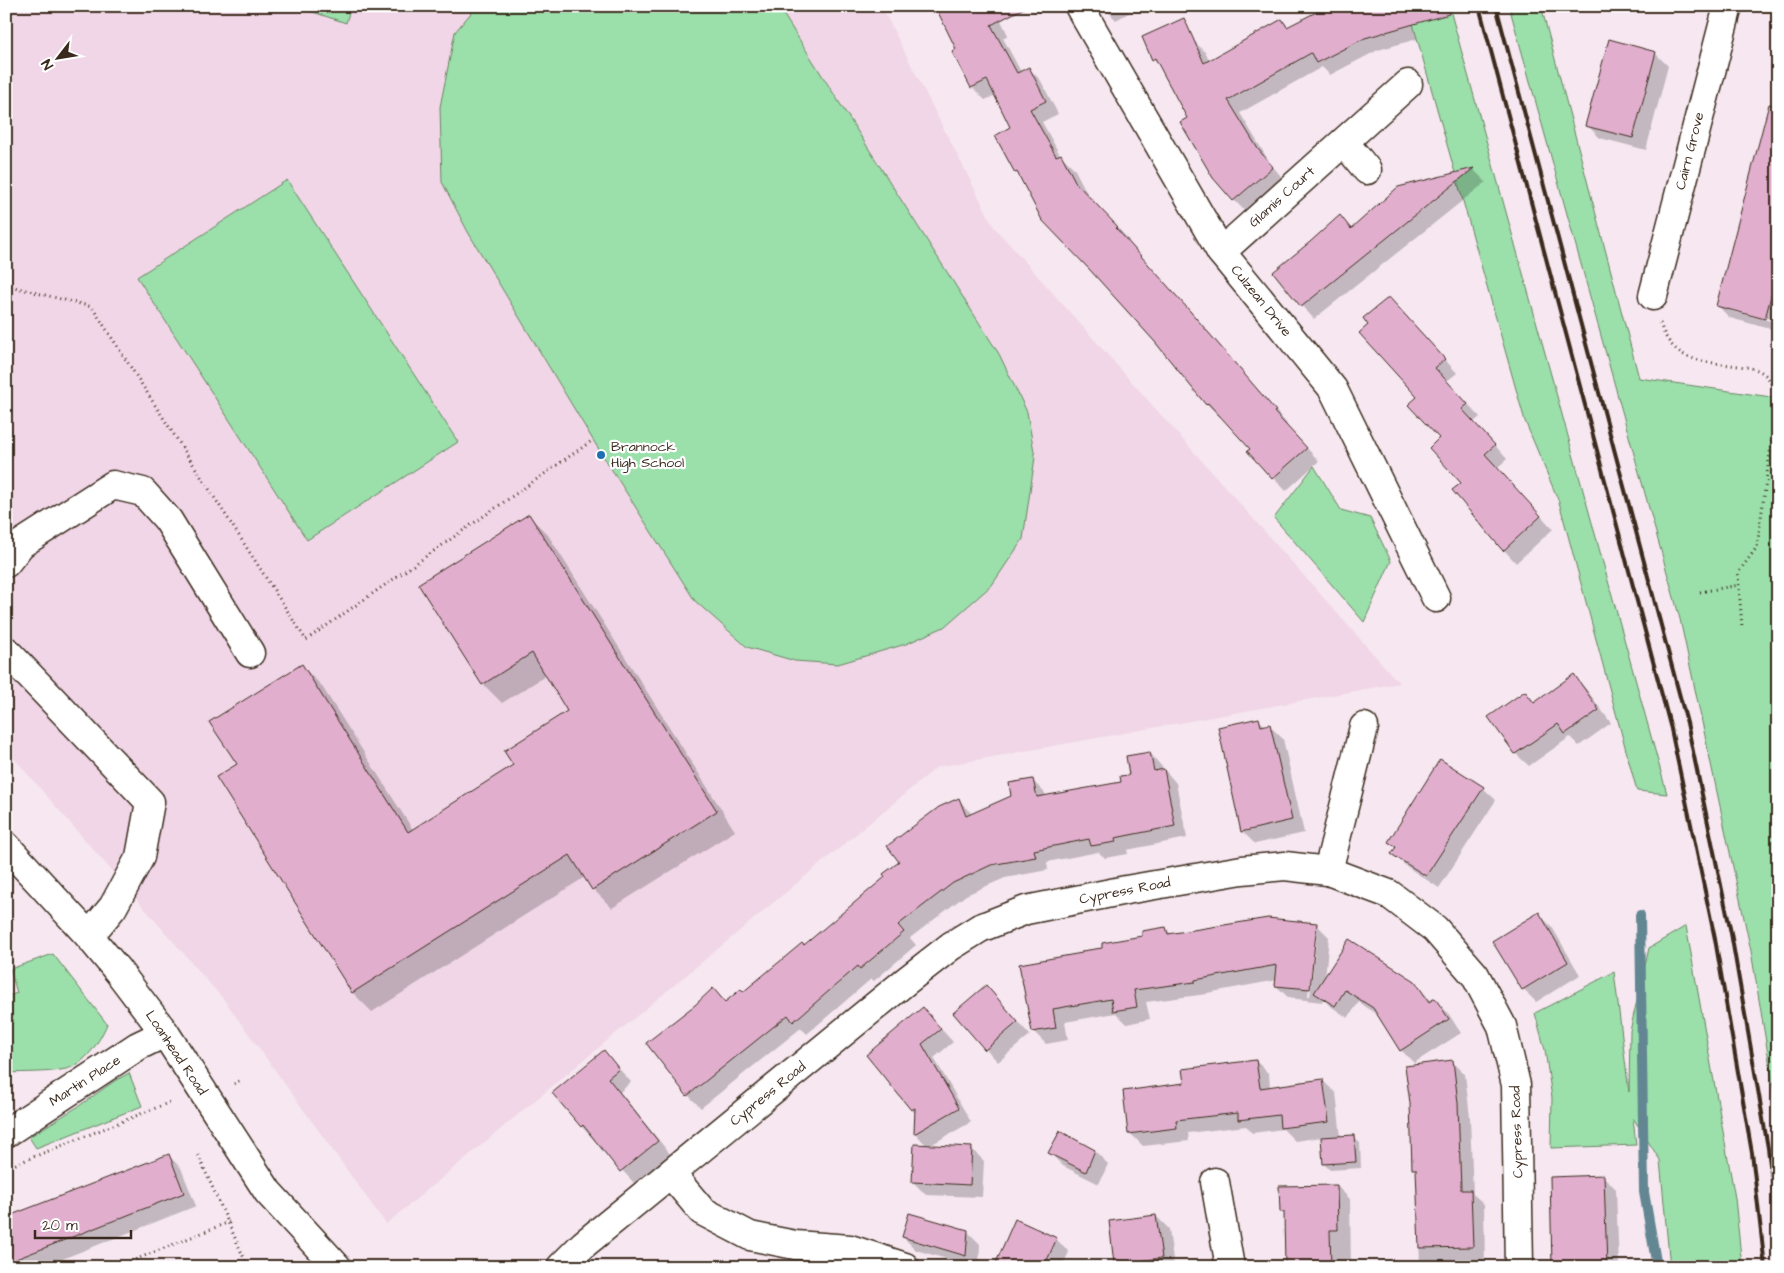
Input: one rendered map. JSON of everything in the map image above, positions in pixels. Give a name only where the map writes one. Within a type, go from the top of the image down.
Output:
[{"type":"street","name":"Culzean Drive","points":[[1079,6],[1221,252],[1333,389],[1436,598]]},
{"type":"street","name":"Cairn Grove","points":[[1653,296],[1728,6]]},
{"type":"street","name":"Glamis Court","points":[[1221,252],[1408,84]]},
{"type":"street","points":[[1344,142],[1367,170]]},
{"type":"street","points":[[6,563],[21,544],[113,485],[143,492],[168,520],[250,653]]},
{"type":"street","points":[[6,651],[150,802],[140,857],[113,907],[89,936]]},
{"type":"street","points":[[1328,870],[1364,727]]},
{"type":"street","name":"Loanhead Road","points":[[6,846],[89,936],[165,1032],[268,1192],[337,1267]]},
{"type":"street","name":"Cypress Road","points":[[561,1267],[584,1244],[906,982],[951,946],[980,928],[1026,910],[1242,870],[1286,866],[1328,870],[1389,894],[1435,929],[1475,975],[1502,1026],[1516,1085],[1519,1267]]},
{"type":"street","name":"Martin Place","points":[[6,1133],[138,1046],[165,1032]]},
{"type":"street","points":[[671,1174],[702,1211],[750,1236],[795,1245],[850,1249],[905,1267]]},
{"type":"street","points":[[1215,1182],[1230,1267]]},
{"type":"path","points":[[6,285],[92,307],[306,640],[593,440]]},
{"type":"path","points":[[1653,296],[1654,308],[1664,337],[1676,351],[1696,360],[1754,368],[1764,374],[1773,386],[1776,401],[1757,547],[1738,573],[1742,627]]},
{"type":"path","points":[[1700,592],[1739,585]]},
{"type":"path","points":[[6,1168],[175,1100]]},
{"type":"path","points":[[198,1155],[248,1267]]},
{"type":"path","points":[[117,1267],[229,1222]]},
{"type":"path","points":[[397,1267],[400,1259]]},
{"type":"shaded area","name":"Brannock High School","points":[[6,6],[881,6],[994,227],[1399,683],[937,767],[386,1224],[225,1001],[6,749]]},
{"type":"green space","points":[[295,6],[351,6],[346,23]]},
{"type":"green space","points":[[477,6],[778,6],[999,354],[1027,412],[1035,457],[1023,539],[992,585],[944,627],[906,644],[838,664],[795,661],[747,647],[695,601],[593,440],[468,232],[442,182],[440,107],[455,32]]},
{"type":"green space","points":[[1408,6],[1449,6],[1667,794],[1637,791],[1559,502],[1525,421]]},
{"type":"green space","points":[[1509,6],[1541,6],[1639,378],[1778,398],[1778,1115],[1751,951],[1680,619]]},
{"type":"green space","points":[[287,180],[458,442],[307,540],[137,277]]},
{"type":"green space","points":[[1314,466],[1341,510],[1370,518],[1391,561],[1364,622],[1274,518]]},
{"type":"green space","points":[[1686,926],[1735,1198],[1742,1267],[1670,1267],[1660,1160],[1633,1118],[1636,1145],[1551,1148],[1552,1098],[1545,1050],[1535,1013],[1614,972],[1629,1092],[1630,1031],[1649,948]]},
{"type":"green space","points":[[53,954],[107,1024],[91,1051],[73,1067],[51,1071],[6,1073],[6,997],[17,993],[10,969]]},
{"type":"green space","points":[[129,1073],[142,1106],[36,1148],[29,1137]]},
{"type":"building","points":[[935,6],[1028,6],[991,25],[1017,73],[1029,67],[1046,101],[1030,109],[1056,156],[1061,154],[1076,183],[1118,227],[1116,228],[1307,448],[1272,479],[1247,451],[1250,449],[1208,403],[1206,405],[1155,342],[1042,220],[1017,172],[1015,173],[995,136],[1010,127],[987,80],[971,88],[952,52],[956,49]]},
{"type":"building","points":[[1328,6],[1448,6],[1449,14],[1365,38],[1316,63],[1311,53],[1228,100],[1258,149],[1273,167],[1233,201],[1213,178],[1180,122],[1187,118],[1155,58],[1152,60],[1142,37],[1184,18],[1204,63],[1282,19],[1287,27]]},
{"type":"building","points":[[1609,39],[1656,52],[1633,138],[1585,126]]},
{"type":"building","points":[[1769,104],[1778,105],[1778,269],[1765,319],[1716,306]]},
{"type":"building","points":[[1474,168],[1301,307],[1273,272],[1340,215],[1351,229],[1398,187]]},
{"type":"building","points":[[1389,297],[1445,359],[1435,368],[1468,404],[1462,409],[1495,445],[1485,454],[1541,516],[1503,551],[1452,490],[1461,483],[1429,448],[1439,438],[1408,405],[1417,397],[1359,333],[1368,325],[1363,318]]},
{"type":"building","points":[[529,514],[717,811],[592,890],[570,855],[352,993],[216,777],[237,764],[209,722],[302,664],[408,832],[513,765],[504,751],[567,711],[532,653],[482,685],[418,584]]},
{"type":"building","points":[[1574,674],[1599,710],[1565,734],[1558,724],[1515,754],[1488,717],[1525,691],[1534,703]]},
{"type":"building","points":[[1259,718],[1261,726],[1270,724],[1292,820],[1241,832],[1218,727]]},
{"type":"building","points":[[1150,752],[1154,771],[1164,769],[1175,826],[1115,838],[1116,842],[1091,846],[1089,839],[1034,850],[1036,857],[991,865],[953,883],[898,925],[904,932],[860,969],[858,966],[793,1022],[788,1015],[687,1096],[646,1043],[695,1005],[713,988],[725,1002],[741,989],[743,992],[802,943],[804,945],[885,877],[883,874],[899,862],[887,846],[939,807],[959,798],[966,816],[1011,796],[1009,783],[1033,779],[1037,797],[1121,782],[1120,776],[1129,775],[1126,756]]},
{"type":"building","points":[[1440,759],[1484,787],[1426,876],[1391,854],[1396,847],[1388,842]]},
{"type":"building","points":[[1539,912],[1568,962],[1522,990],[1492,941]]},
{"type":"building","points":[[1268,918],[1317,923],[1310,989],[1275,986],[1277,965],[1195,980],[1195,982],[1134,990],[1137,1007],[1113,1011],[1111,999],[1053,1009],[1056,1028],[1032,1032],[1019,964],[1102,948],[1102,943],[1142,936],[1142,931],[1166,927],[1168,934]]},
{"type":"building","points":[[1349,939],[1415,981],[1429,1002],[1435,998],[1449,1019],[1400,1051],[1373,1008],[1345,990],[1335,1006],[1314,993]]},
{"type":"building","points":[[986,985],[1018,1022],[985,1050],[953,1013]]},
{"type":"building","points":[[923,1007],[941,1029],[922,1044],[959,1108],[914,1134],[915,1108],[911,1110],[866,1055]]},
{"type":"building","points":[[604,1050],[619,1069],[608,1078],[658,1141],[620,1172],[583,1125],[581,1127],[552,1093]]},
{"type":"building","points":[[1256,1060],[1260,1088],[1323,1079],[1329,1122],[1280,1128],[1279,1115],[1238,1120],[1238,1113],[1176,1120],[1177,1128],[1128,1134],[1123,1091],[1184,1083],[1182,1069]]},
{"type":"building","points":[[1453,1060],[1458,1103],[1461,1190],[1471,1190],[1473,1247],[1419,1248],[1416,1169],[1412,1169],[1410,1103],[1405,1066]]},
{"type":"building","points":[[1060,1131],[1095,1150],[1086,1172],[1048,1153]]},
{"type":"building","points":[[1354,1135],[1356,1162],[1323,1164],[1321,1137]]},
{"type":"building","points":[[914,1144],[972,1147],[970,1185],[912,1182]]},
{"type":"building","points":[[169,1154],[184,1193],[6,1263],[6,1217]]},
{"type":"building","points":[[1604,1175],[1607,1267],[1552,1267],[1550,1177]]},
{"type":"building","points":[[1337,1185],[1338,1230],[1330,1230],[1331,1267],[1285,1267],[1284,1212],[1280,1212],[1279,1186]]},
{"type":"building","points":[[909,1213],[968,1230],[966,1256],[902,1237]]},
{"type":"building","points":[[1156,1215],[1162,1258],[1114,1264],[1109,1221]]},
{"type":"building","points":[[1015,1219],[1057,1238],[1044,1267],[994,1267]]},
{"type":"waterway","points":[[1640,915],[1644,1192],[1657,1267]]},
{"type":"railway","points":[[1479,6],[1671,729],[1715,939],[1752,1153],[1765,1267]]},
{"type":"railway","points":[[1496,6],[1687,723],[1731,933],[1768,1148],[1778,1229]]},
{"type":"place","name":"Brannock High School","points":[[601,455]]}]
